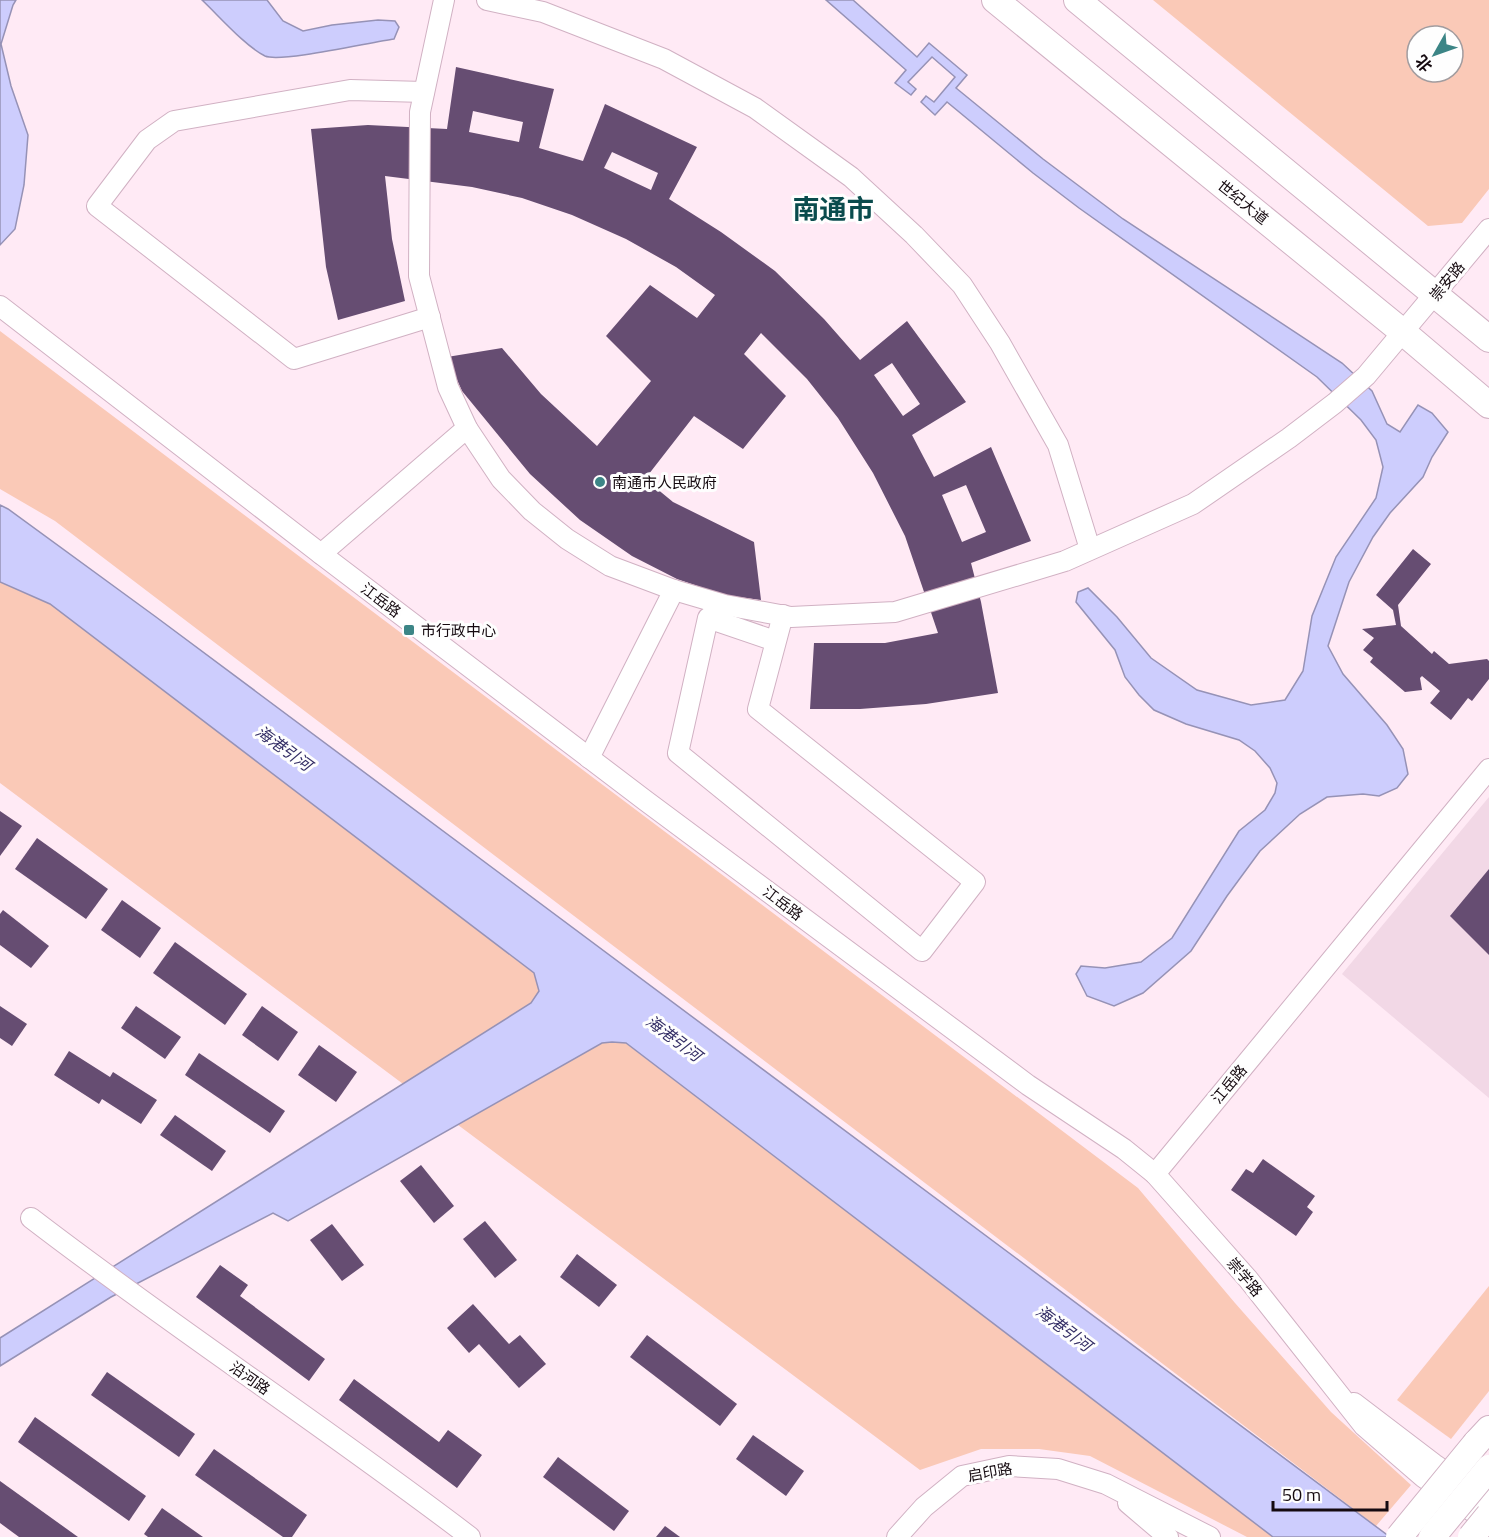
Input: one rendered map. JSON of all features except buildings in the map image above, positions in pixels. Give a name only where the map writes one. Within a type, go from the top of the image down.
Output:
[{"type":"main road","name":"世纪大道","points":[[995,0],[1489,405]]},
{"type":"main road","points":[[1077,0],[1489,339]]},
{"type":"main road","points":[[1399,1537],[1483,1436]]},
{"type":"main road","points":[[1432,1537],[1489,1468]]},
{"type":"main road","points":[[1471,1537],[1489,1515]]},
{"type":"street","name":"崇安路","points":[[444,0],[420,112],[419,276],[448,387],[467,428],[501,479],[532,512],[567,538],[610,566],[674,590],[725,605],[791,617],[895,612],[1065,561],[1193,504],[1335,404],[1366,376],[1489,229]]},
{"type":"street","points":[[487,0],[543,12],[664,59],[754,108],[851,177],[883,206],[962,285],[1000,343],[1058,445],[1090,549]]},
{"type":"street","points":[[424,92],[350,90],[174,121],[147,140],[97,206],[294,359],[430,317]]},
{"type":"street","name":"江岳路","points":[[0,306],[589,758],[1019,1078],[1124,1149],[1155,1174],[1489,769]]},
{"type":"street","points":[[321,554],[467,428]]},
{"type":"street","points":[[589,758],[674,590]]},
{"type":"street","points":[[775,641],[708,618],[678,753],[922,951],[975,882],[758,709],[783,615]]},
{"type":"street","name":"崇学路","points":[[1155,1174],[1248,1279],[1330,1386],[1364,1426],[1423,1477],[1489,1523]]},
{"type":"street","name":"沿河路","points":[[31,1218],[94,1267],[470,1537]]},
{"type":"street","name":"崇学路","points":[[1330,1386],[1489,1502]]},
{"type":"street","name":"启印路","points":[[897,1537],[924,1507],[962,1476],[1009,1466],[1058,1470],[1106,1484]]},
{"type":"street","points":[[1106,1484],[1168,1537]]},
{"type":"street","points":[[1106,1484],[1210,1537]]},
{"type":"shaded area","points":[[1153,0],[1489,0],[1489,189],[1462,223],[1428,226]]},
{"type":"shaded area","points":[[0,331],[1138,1188],[1331,1412],[1411,1485],[1376,1526],[55,521],[0,489]]},
{"type":"shaded area","points":[[0,582],[50,604],[1273,1537],[1247,1537],[1090,1456],[1039,1449],[981,1449],[920,1470],[0,783]]},
{"type":"shaded area","points":[[1489,797],[1489,1098],[1342,974]]},
{"type":"shaded area","points":[[1489,1286],[1489,1391],[1451,1439],[1397,1400]]},
{"type":"water","points":[[0,0],[16,0],[1,44],[11,86],[28,135],[24,185],[15,229],[0,245]]},
{"type":"water","points":[[202,0],[267,0],[283,21],[303,31],[378,20],[395,21],[399,27],[394,39],[289,57],[265,56],[232,30]]},
{"type":"water","points":[[826,0],[853,0],[917,57],[929,43],[967,75],[956,88],[1043,159],[1123,219],[1342,363],[1372,391],[1387,424],[1400,432],[1418,405],[1432,413],[1448,432],[1432,457],[1423,477],[1390,513],[1373,537],[1349,582],[1328,646],[1343,674],[1387,725],[1403,749],[1408,774],[1397,788],[1379,796],[1363,794],[1327,797],[1300,814],[1260,851],[1191,951],[1143,993],[1114,1006],[1087,996],[1076,974],[1081,966],[1105,968],[1141,962],[1172,938],[1239,831],[1265,810],[1275,793],[1277,783],[1270,768],[1255,751],[1239,740],[1186,724],[1154,710],[1125,677],[1115,650],[1076,602],[1078,592],[1088,588],[1117,617],[1151,658],[1197,690],[1251,705],[1285,700],[1303,671],[1312,616],[1336,557],[1376,498],[1383,467],[1376,440],[1361,420],[1317,377],[1079,208],[947,102],[935,115],[921,102],[926,96],[934,102],[955,77],[932,57],[908,82],[916,89],[911,95],[895,83],[906,70]]},
{"type":"water","name":"海港引河","points":[[0,505],[156,617],[1390,1537],[1273,1537],[626,1043],[602,1043],[288,1221],[273,1213],[111,1297],[0,1366],[0,1338],[531,1003],[539,991],[534,973],[50,604],[0,582]]},
{"type":"place","name":"南通市人民政府","points":[[600,482]]},
{"type":"place","name":"市行政中心","points":[[409,630]]},
{"type":"district","name":"南通市","points":[[833,208]]}]
